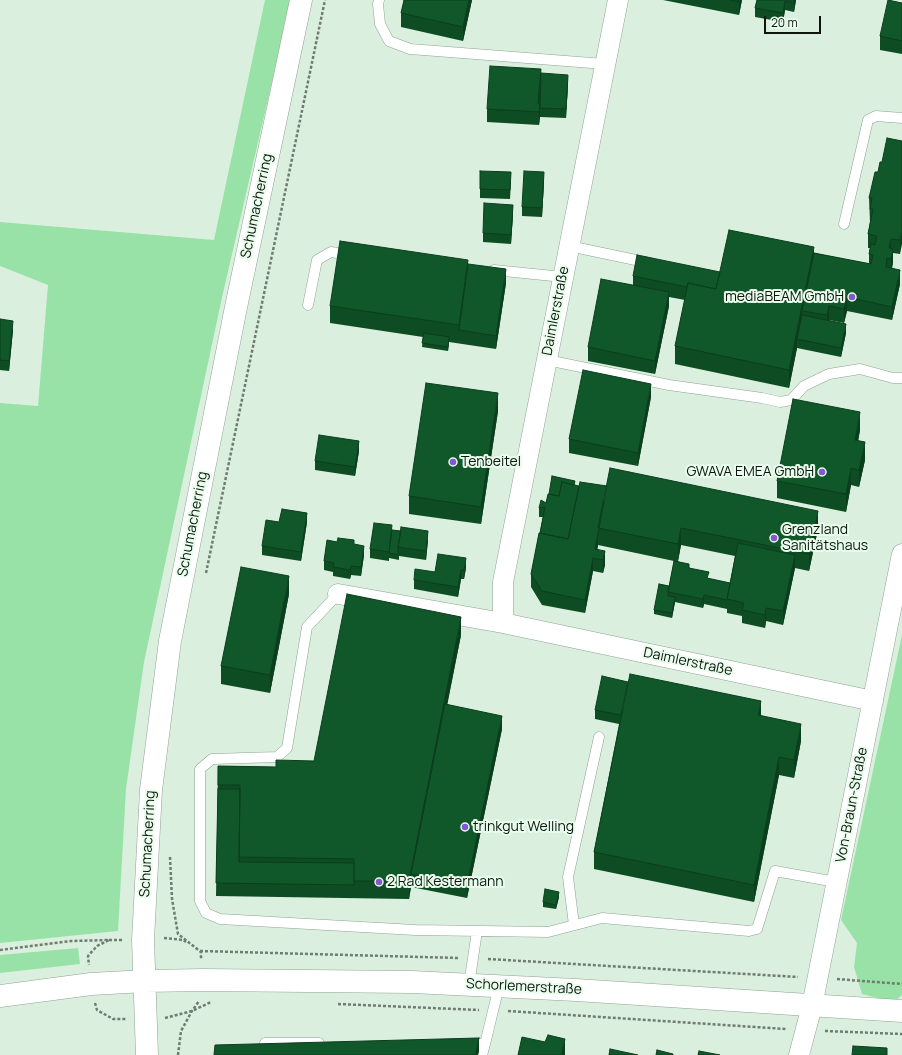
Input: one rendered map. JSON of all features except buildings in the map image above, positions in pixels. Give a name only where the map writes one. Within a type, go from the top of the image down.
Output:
[{"type":"main road","name":"Schumacherring","points":[[147,1055],[143,940],[151,790],[170,641],[236,307],[301,0]]},
{"type":"main road","name":"Schorlemerstraße","points":[[0,996],[91,984],[145,980],[412,982],[576,990],[902,1011]]},
{"type":"street","name":"Daimlerstraße","points":[[503,623],[503,582],[618,0]]},
{"type":"street","name":"Von-Braun-Straße","points":[[799,1055],[812,1006],[902,554]]},
{"type":"street","name":"Daimlerstraße","points":[[338,594],[503,623],[873,701]]},
{"type":"lane","points":[[379,0],[380,24],[389,41],[410,49],[605,64]]},
{"type":"lane","points":[[844,224],[868,120],[876,116],[902,118]]},
{"type":"lane","points":[[569,246],[662,266]]},
{"type":"lane","points":[[308,305],[317,260],[331,252],[360,256]]},
{"type":"lane","points":[[482,269],[563,277]]},
{"type":"lane","points":[[546,360],[669,385],[762,398],[780,402],[791,400],[804,386],[829,374],[860,369],[893,378],[902,378]]},
{"type":"lane","points":[[338,594],[307,627],[287,748],[277,757],[212,759],[200,769],[200,901],[206,913],[220,919],[415,930],[548,932],[602,918],[749,931],[757,929],[775,870],[836,882]]},
{"type":"lane","points":[[574,925],[568,877],[599,737]]},
{"type":"lane","points":[[469,985],[477,931]]},
{"type":"lane","points":[[482,1055],[499,986]]},
{"type":"lane","points":[[265,1043],[328,1043]]},
{"type":"lane","points":[[453,1044],[485,1044]]},
{"type":"path","points":[[205,577],[325,0]]},
{"type":"path","points":[[169,852],[172,899],[178,934],[201,952],[203,980],[201,998],[181,1031],[178,1055]]},
{"type":"path","points":[[109,940],[168,938],[183,940],[201,952],[474,958],[902,984]]},
{"type":"green space","points":[[265,0],[291,0],[223,293],[144,662],[126,789],[118,931],[0,943],[0,403],[38,406],[48,285],[0,266],[0,222],[214,240]]},
{"type":"green space","points":[[902,635],[902,995],[894,1002],[862,994],[854,967],[857,943],[841,920]]},
{"type":"green space","points":[[78,948],[80,964],[0,973],[0,955]]},
{"type":"place","name":"mediaBEAM GmbH","points":[[852,297]]},
{"type":"place","name":"Tenbeitel","points":[[453,462]]},
{"type":"place","name":"GWAVA EMEA GmbH","points":[[822,472]]},
{"type":"place","name":"Grenzland Sanitätshaus","points":[[774,538]]},
{"type":"place","name":"trinkgut Welling","points":[[465,827]]},
{"type":"place","name":"2 Rad Kestermann","points":[[379,882]]}]
